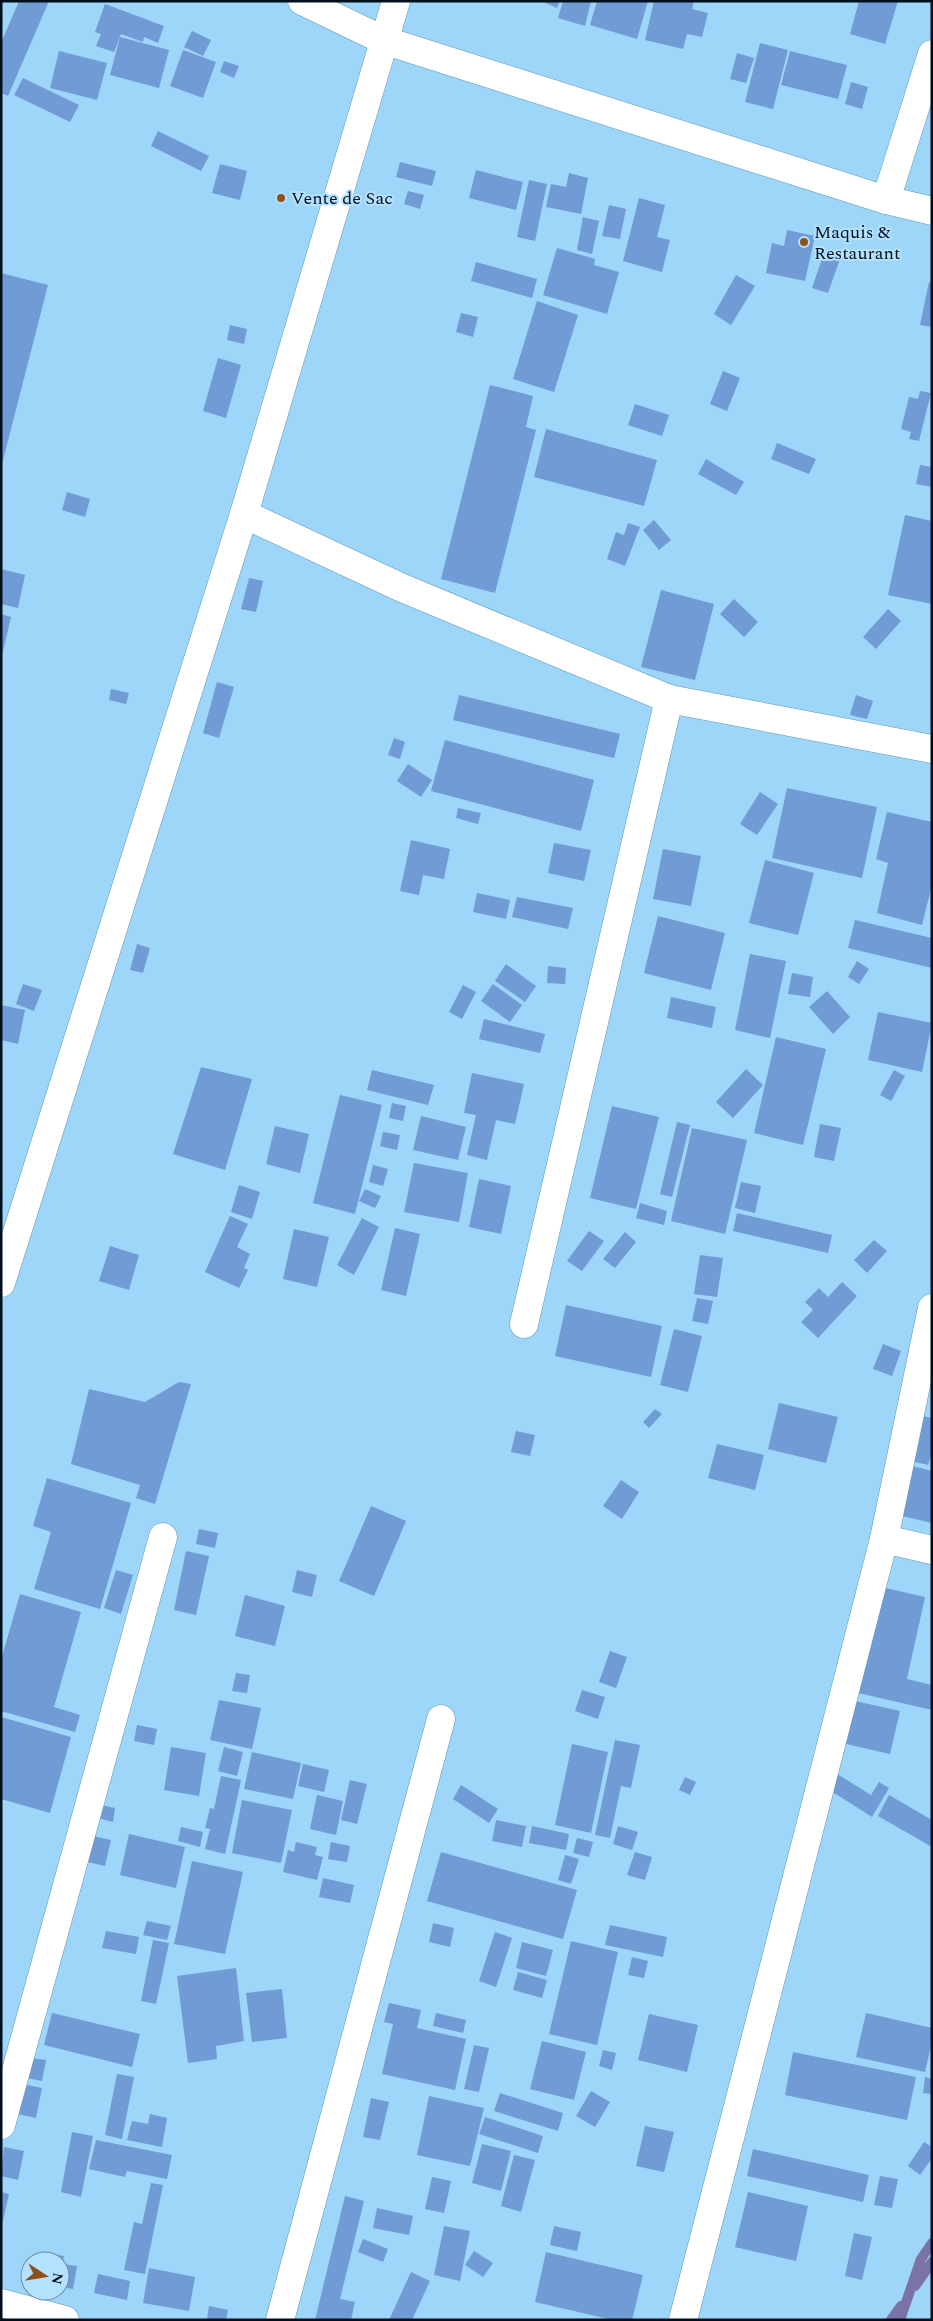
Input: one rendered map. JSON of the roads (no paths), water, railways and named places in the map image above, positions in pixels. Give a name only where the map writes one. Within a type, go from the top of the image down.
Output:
[{"type":"street","points":[[302,1],[383,40],[886,200],[932,211]]},
{"type":"street","points":[[1,1283],[7,1246],[244,514],[396,1]]},
{"type":"street","points":[[886,200],[932,54]]},
{"type":"street","points":[[244,514],[400,587],[669,699],[932,749]]},
{"type":"street","points":[[524,1324],[669,699]]},
{"type":"street","points":[[684,2320],[884,1539],[932,1308]]},
{"type":"street","points":[[1,2125],[163,1537]]},
{"type":"street","points":[[884,1539],[932,1550]]},
{"type":"street","points":[[280,2320],[442,1719]]},
{"type":"street","points":[[1,2302],[65,2320]]},
{"type":"waterway","points":[[900,2320],[921,2259],[932,2243]]},
{"type":"waterway","points":[[915,2286],[932,2262]]},
{"type":"waterway","points":[[891,2320],[901,2306]]},
{"type":"place","name":"Vente de Sac","points":[[281,198]]},
{"type":"place","name":"Maquis & Restaurant","points":[[804,242]]}]
